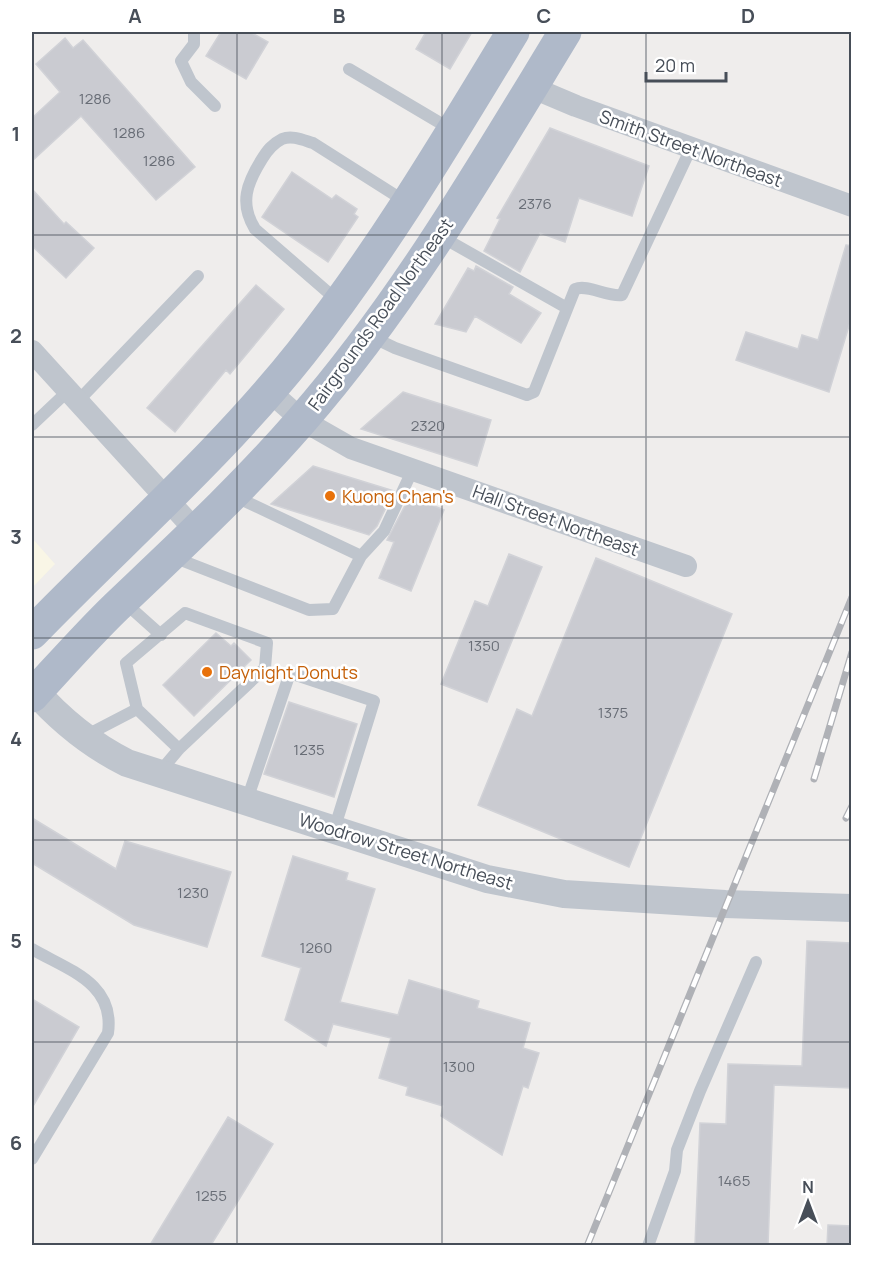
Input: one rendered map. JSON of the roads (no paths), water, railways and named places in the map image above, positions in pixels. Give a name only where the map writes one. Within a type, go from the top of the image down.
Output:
[{"type":"main road","points":[[32,633],[241,424],[301,353],[365,269],[513,32]]},
{"type":"main road","name":"Fairgrounds Road Northeast","points":[[33,692],[123,601],[172,556],[302,420],[369,336],[439,235],[565,32]]},
{"type":"street","name":"Smith Street Northeast","points":[[531,87],[852,206]]},
{"type":"street","points":[[32,351],[196,531]]},
{"type":"street","name":"Hall Street Northeast","points":[[268,390],[302,420],[351,448],[686,566]]},
{"type":"street","name":"Woodrow Street Northeast","points":[[33,692],[98,749],[158,775],[487,879],[564,894],[726,904],[852,908]]},
{"type":"lane","points":[[194,32],[194,44],[181,61],[191,82],[215,106]]},
{"type":"lane","points":[[349,69],[453,130]]},
{"type":"lane","points":[[339,302],[255,229],[247,215],[246,199],[249,180],[270,147],[283,138],[297,137],[313,143],[407,203]]},
{"type":"lane","points":[[369,336],[395,348],[527,395],[534,392],[575,289],[580,287],[610,297],[622,295],[691,148]]},
{"type":"lane","points":[[439,235],[567,308]]},
{"type":"lane","points":[[32,425],[73,396],[198,276]]},
{"type":"lane","points":[[172,556],[309,610],[333,609],[361,556],[384,531],[413,469]]},
{"type":"lane","points":[[232,495],[361,556]]},
{"type":"lane","points":[[123,601],[160,634]]},
{"type":"lane","points":[[158,775],[179,749],[265,668],[267,643],[185,613],[126,663],[137,709],[179,749]]},
{"type":"lane","points":[[246,803],[290,673],[374,701],[334,830]]},
{"type":"lane","points":[[82,737],[137,709]]},
{"type":"lane","points":[[32,949],[94,985],[105,999],[111,1016],[108,1033],[32,1160]]},
{"type":"lane","points":[[648,1245],[675,1172],[677,1150],[756,962]]},
{"type":"railway","points":[[587,1246],[852,597]]},
{"type":"railway","points":[[814,779],[852,652]]},
{"type":"railway","points":[[846,818],[852,806]]},
{"type":"place","name":"Kuong Chan's","points":[[330,496]]},
{"type":"place","name":"Daynight Donuts","points":[[207,672]]}]
